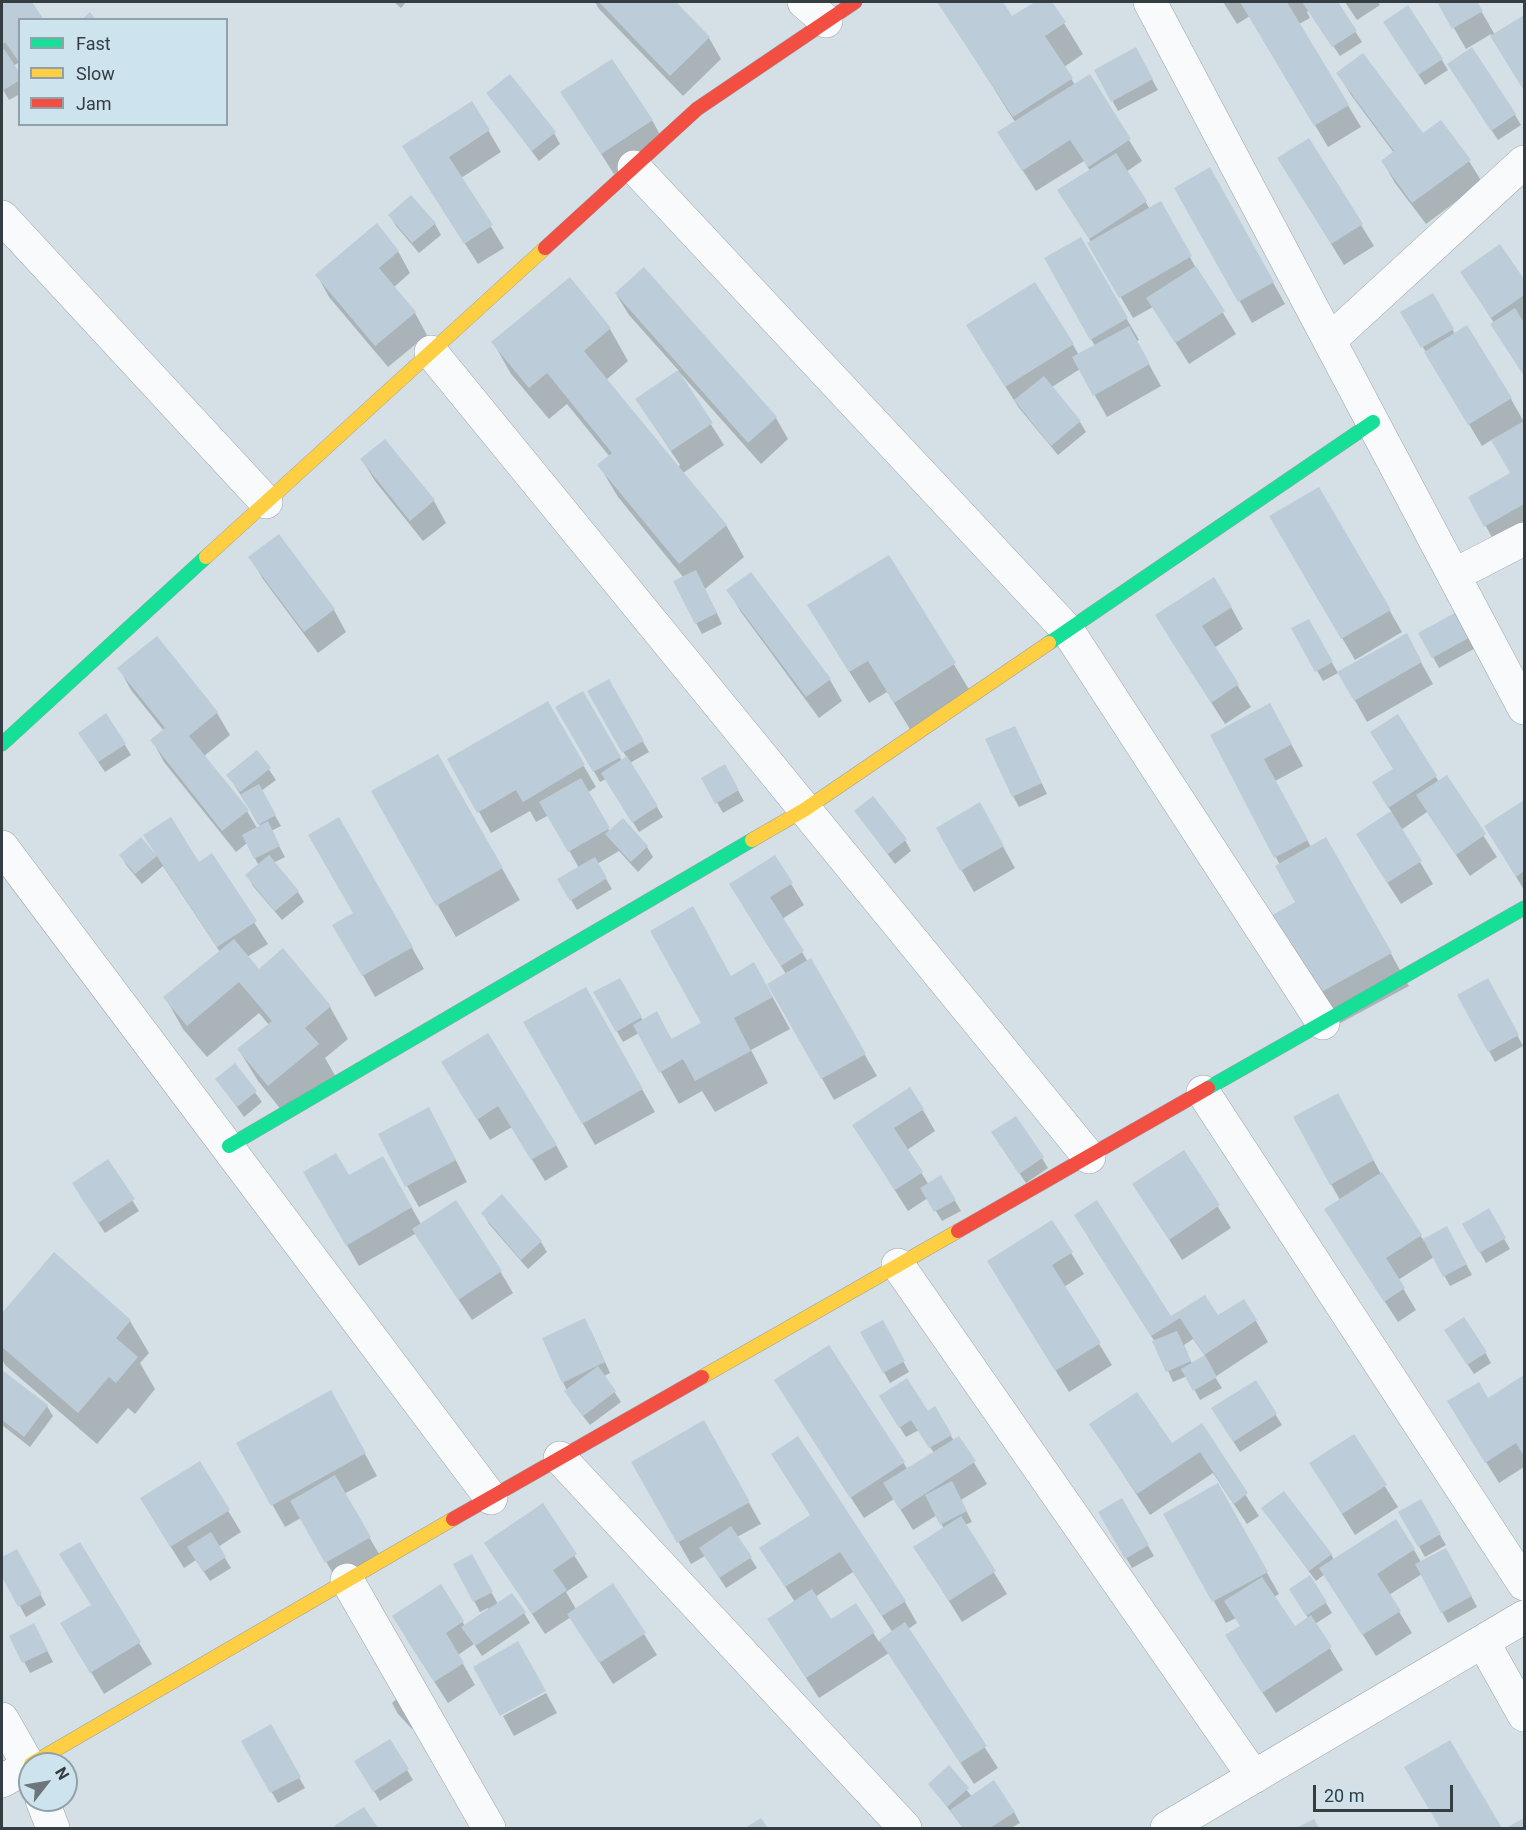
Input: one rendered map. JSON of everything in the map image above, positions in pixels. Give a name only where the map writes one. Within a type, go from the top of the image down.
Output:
[{"type":"street","points":[[2,744],[697,109],[815,11],[855,2]]},
{"type":"street","points":[[1150,2],[1524,708]]},
{"type":"street","points":[[1330,340],[1524,162]]},
{"type":"street","points":[[634,167],[1068,631],[1323,1023]]},
{"type":"street","points":[[2,217],[266,502]]},
{"type":"street","points":[[430,352],[1089,1157]]},
{"type":"street","points":[[228,1146],[804,810],[1373,422]]},
{"type":"street","points":[[1454,575],[1524,539]]},
{"type":"street","points":[[2,847],[491,1498]]},
{"type":"street","points":[[53,1752],[347,1580],[1524,908]]},
{"type":"street","points":[[1203,1092],[1524,1584]]},
{"type":"street","points":[[898,1265],[1254,1778]]},
{"type":"street","points":[[560,1458],[905,1828]]},
{"type":"street","points":[[347,1580],[489,1828]]},
{"type":"street","points":[[1167,1828],[1524,1617]]},
{"type":"street","points":[[1483,1641],[1524,1715]]},
{"type":"street","points":[[2,1719],[18,1755]]},
{"type":"street","points":[[47,1812],[53,1828]]},
{"type":"building","points":[[2,2],[32,2],[43,18],[18,18],[18,60],[5,42],[2,45]]},
{"type":"building","points":[[599,2],[676,2],[710,37],[670,76]]},
{"type":"building","points":[[937,2],[1003,2],[1012,16],[1035,2],[1052,2],[1066,22],[1045,36],[1073,78],[1013,117]]},
{"type":"building","points":[[1240,2],[1287,2],[1349,105],[1314,126]]},
{"type":"building","points":[[1302,2],[1338,2],[1357,31],[1332,47]]},
{"type":"building","points":[[1437,2],[1477,2],[1483,11],[1452,29]]},
{"type":"building","points":[[1408,5],[1443,59],[1418,75],[1383,22]]},
{"type":"building","points":[[90,12],[94,18],[83,18]]},
{"type":"building","points":[[1524,15],[1524,91],[1490,36]]},
{"type":"building","points":[[1136,47],[1153,79],[1111,102],[1094,70]]},
{"type":"building","points":[[1472,47],[1516,114],[1491,131],[1447,64]]},
{"type":"building","points":[[4,49],[18,70],[18,81],[2,91],[2,51]]},
{"type":"building","points":[[1363,53],[1423,133],[1441,120],[1471,160],[1412,203],[1381,161],[1394,151],[1336,73]]},
{"type":"building","points":[[612,59],[653,120],[601,154],[560,92]]},
{"type":"building","points":[[510,74],[556,132],[532,151],[486,93]]},
{"type":"building","points":[[1090,74],[1131,139],[1088,167],[1070,140],[1022,171],[997,132]]},
{"type":"building","points":[[472,101],[490,130],[449,157],[493,225],[464,244],[402,146]]},
{"type":"building","points":[[1309,138],[1363,224],[1331,244],[1277,158]]},
{"type":"building","points":[[1116,153],[1147,201],[1089,239],[1057,190]]},
{"type":"building","points":[[1210,167],[1274,282],[1238,302],[1174,188]]},
{"type":"building","points":[[411,195],[436,223],[412,243],[388,215]]},
{"type":"building","points":[[1161,201],[1192,256],[1119,298],[1087,243]]},
{"type":"building","points":[[377,223],[399,251],[379,268],[416,312],[375,346],[315,275]]},
{"type":"building","points":[[1081,237],[1128,318],[1090,340],[1044,258]]},
{"type":"building","points":[[1500,244],[1524,279],[1524,295],[1491,318],[1460,272]]},
{"type":"building","points":[[1196,266],[1225,311],[1175,343],[1146,298]]},
{"type":"building","points":[[644,267],[777,417],[748,443],[615,293]]},
{"type":"building","points":[[570,277],[611,328],[584,351],[727,525],[679,564],[597,465],[612,453],[547,373],[529,388],[491,342]]},
{"type":"building","points":[[1035,282],[1074,344],[1005,387],[966,325]]},
{"type":"building","points":[[1433,293],[1454,329],[1421,348],[1400,312]]},
{"type":"building","points":[[1515,308],[1524,323],[1524,376],[1490,324]]},
{"type":"building","points":[[1467,325],[1512,398],[1468,425],[1424,352]]},
{"type":"building","points":[[1129,326],[1150,364],[1093,396],[1072,357]]},
{"type":"building","points":[[678,370],[713,423],[671,451],[635,399]]},
{"type":"building","points":[[1044,376],[1081,421],[1051,446],[1014,400]]},
{"type":"building","points":[[1524,421],[1524,504],[1484,527],[1468,497],[1510,473],[1491,440]]},
{"type":"building","points":[[385,439],[435,500],[410,521],[360,459]]},
{"type":"building","points":[[1319,487],[1391,610],[1341,639],[1269,516]]},
{"type":"building","points":[[279,534],[335,609],[304,632],[248,557]]},
{"type":"building","points":[[889,555],[956,663],[894,703],[868,661],[849,672],[807,605]]},
{"type":"building","points":[[696,570],[717,613],[695,624],[673,581]]},
{"type":"building","points":[[751,572],[831,679],[806,697],[726,590]]},
{"type":"building","points":[[1214,577],[1232,607],[1202,626],[1239,684],[1211,703],[1155,615]]},
{"type":"building","points":[[1462,609],[1476,634],[1432,658],[1418,633]]},
{"type":"building","points":[[1309,619],[1333,662],[1315,672],[1291,628]]},
{"type":"building","points":[[1407,633],[1422,662],[1354,701],[1337,672]]},
{"type":"building","points":[[157,636],[218,712],[189,736],[249,810],[222,831],[150,740],[165,728],[117,668]]},
{"type":"building","points":[[609,679],[644,741],[622,753],[587,691]]},
{"type":"building","points":[[583,691],[621,757],[593,772],[555,707]]},
{"type":"building","points":[[548,701],[585,765],[523,802],[516,790],[477,813],[447,759]]},
{"type":"building","points":[[1270,703],[1292,744],[1264,759],[1308,840],[1274,858],[1210,735]]},
{"type":"building","points":[[106,713],[126,744],[98,762],[78,733]]},
{"type":"building","points":[[1398,714],[1437,776],[1388,808],[1372,782],[1393,769],[1370,732]]},
{"type":"building","points":[[1015,726],[1042,783],[1012,797],[985,739]]},
{"type":"building","points":[[257,750],[271,768],[240,792],[226,775]]},
{"type":"building","points":[[438,754],[503,868],[436,906],[371,791]]},
{"type":"building","points":[[627,756],[658,806],[632,823],[601,773]]},
{"type":"building","points":[[725,764],[739,790],[715,804],[701,778]]},
{"type":"building","points":[[1447,775],[1486,834],[1456,855],[1416,795]]},
{"type":"building","points":[[581,778],[610,828],[568,852],[539,802]]},
{"type":"building","points":[[259,784],[276,815],[258,825],[241,794]]},
{"type":"building","points":[[873,796],[907,839],[888,854],[854,811]]},
{"type":"building","points":[[1524,800],[1524,871],[1516,877],[1484,826]]},
{"type":"building","points":[[980,802],[1004,846],[960,871],[936,828]]},
{"type":"building","points":[[1391,811],[1422,861],[1387,883],[1356,834]]},
{"type":"building","points":[[171,817],[199,862],[212,853],[257,921],[217,947],[143,835]]},
{"type":"building","points":[[339,817],[413,947],[362,976],[332,925],[353,913],[308,835]]},
{"type":"building","points":[[623,818],[648,846],[631,862],[605,834]]},
{"type":"building","points":[[268,821],[280,846],[254,859],[242,835]]},
{"type":"building","points":[[141,837],[157,856],[135,874],[119,855]]},
{"type":"building","points":[[1326,837],[1392,953],[1316,995],[1271,916],[1295,902],[1275,866]]},
{"type":"building","points":[[269,855],[299,891],[275,911],[245,875]]},
{"type":"building","points":[[775,855],[793,883],[770,897],[804,951],[781,966],[729,884]]},
{"type":"building","points":[[595,857],[607,878],[570,901],[557,879]]},
{"type":"building","points":[[693,906],[731,976],[754,962],[773,997],[734,1018],[751,1051],[695,1081],[683,1059],[659,1073],[633,1025],[657,1011],[671,1039],[701,1023],[650,931]]},
{"type":"building","points":[[234,939],[259,969],[283,948],[331,1006],[305,1028],[319,1044],[268,1086],[237,1049],[272,1021],[239,982],[187,1026],[163,997]]},
{"type":"building","points":[[811,958],[866,1054],[821,1079],[767,984]]},
{"type":"building","points":[[620,978],[642,1017],[616,1032],[593,992]]},
{"type":"building","points":[[1488,978],[1519,1035],[1488,1052],[1457,995]]},
{"type":"building","points":[[586,987],[643,1089],[582,1124],[523,1022]]},
{"type":"building","points":[[488,1033],[557,1145],[531,1160],[498,1106],[477,1120],[441,1062]]},
{"type":"building","points":[[235,1063],[257,1091],[237,1107],[215,1079]]},
{"type":"building","points":[[910,1087],[924,1109],[894,1128],[923,1172],[895,1190],[852,1125]]},
{"type":"building","points":[[1338,1093],[1374,1160],[1330,1185],[1293,1117]]},
{"type":"building","points":[[429,1107],[456,1160],[405,1187],[378,1134]]},
{"type":"building","points":[[1016,1116],[1044,1157],[1019,1174],[991,1132]]},
{"type":"building","points":[[1184,1150],[1220,1205],[1169,1240],[1132,1184]]},
{"type":"building","points":[[336,1153],[349,1175],[383,1156],[412,1207],[346,1246],[303,1172]]},
{"type":"building","points":[[108,1159],[135,1199],[98,1223],[72,1183]]},
{"type":"building","points":[[1382,1172],[1422,1235],[1386,1258],[1405,1288],[1384,1302],[1324,1209]]},
{"type":"building","points":[[941,1175],[956,1200],[934,1212],[920,1188]]},
{"type":"building","points":[[502,1194],[542,1241],[521,1260],[481,1213]]},
{"type":"building","points":[[456,1200],[502,1271],[458,1300],[412,1229]]},
{"type":"building","points":[[1097,1200],[1171,1316],[1205,1295],[1218,1315],[1244,1299],[1257,1320],[1204,1355],[1180,1318],[1151,1336],[1074,1215]]},
{"type":"building","points":[[1489,1208],[1506,1238],[1479,1253],[1462,1224]]},
{"type":"building","points":[[1052,1220],[1073,1252],[1052,1265],[1101,1343],[1055,1371],[987,1261]]},
{"type":"building","points":[[1447,1226],[1467,1264],[1443,1277],[1423,1239]]},
{"type":"building","points":[[54,1252],[131,1320],[116,1338],[138,1357],[116,1383],[109,1377],[78,1413],[2,1347],[2,1313]]},
{"type":"building","points":[[1464,1317],[1487,1352],[1467,1365],[1444,1330]]},
{"type":"building","points":[[585,1318],[605,1362],[562,1383],[542,1338]]},
{"type":"building","points":[[883,1320],[905,1361],[883,1373],[860,1332]]},
{"type":"building","points":[[1177,1331],[1191,1361],[1166,1372],[1152,1341]]},
{"type":"building","points":[[829,1345],[905,1462],[850,1498],[774,1380]]},
{"type":"building","points":[[1205,1355],[1217,1377],[1193,1391],[1181,1369]]},
{"type":"building","points":[[598,1366],[616,1391],[583,1416],[564,1391]]},
{"type":"building","points":[[2,1370],[48,1405],[24,1437],[2,1420]]},
{"type":"building","points":[[1524,1375],[1524,1456],[1516,1443],[1485,1463],[1447,1401],[1479,1382],[1488,1398]]},
{"type":"building","points":[[907,1378],[928,1411],[935,1406],[952,1435],[929,1448],[911,1420],[899,1428],[879,1396]]},
{"type":"building","points":[[1256,1380],[1277,1414],[1233,1442],[1211,1408]]},
{"type":"building","points":[[331,1390],[366,1453],[271,1506],[236,1443]]},
{"type":"building","points":[[1137,1392],[1172,1443],[1202,1423],[1248,1493],[1234,1504],[1200,1452],[1137,1494],[1089,1424]]},
{"type":"building","points":[[704,1420],[750,1502],[677,1543],[631,1462]]},
{"type":"building","points":[[1354,1434],[1387,1485],[1342,1514],[1309,1463]]},
{"type":"building","points":[[798,1436],[906,1601],[882,1616],[840,1552],[785,1587],[759,1548],[810,1515],[771,1454]]},
{"type":"building","points":[[959,1436],[976,1461],[900,1510],[883,1483]]},
{"type":"building","points":[[200,1461],[230,1510],[170,1547],[140,1498]]},
{"type":"building","points":[[335,1475],[371,1537],[325,1563],[290,1501]]},
{"type":"building","points":[[952,1481],[967,1511],[940,1525],[925,1495]]},
{"type":"building","points":[[1218,1483],[1268,1572],[1212,1602],[1163,1514]]},
{"type":"building","points":[[1284,1491],[1332,1554],[1309,1571],[1261,1508]]},
{"type":"building","points":[[1122,1498],[1149,1545],[1125,1559],[1098,1512]]},
{"type":"building","points":[[1421,1499],[1441,1534],[1418,1547],[1398,1512]]},
{"type":"building","points":[[543,1503],[577,1554],[553,1570],[567,1590],[532,1614],[484,1543]]},
{"type":"building","points":[[961,1516],[996,1571],[949,1601],[913,1547]]},
{"type":"building","points":[[1396,1519],[1415,1549],[1377,1574],[1401,1611],[1362,1635],[1319,1568]]},
{"type":"building","points":[[731,1526],[752,1557],[719,1578],[699,1548]]},
{"type":"building","points":[[211,1532],[226,1557],[203,1572],[187,1547]]},
{"type":"building","points":[[80,1542],[141,1642],[90,1673],[60,1623],[91,1605],[59,1554]]},
{"type":"building","points":[[1446,1548],[1472,1596],[1441,1613],[1415,1564]]},
{"type":"building","points":[[17,1549],[42,1594],[18,1607],[2,1577],[2,1557]]},
{"type":"building","points":[[472,1554],[493,1592],[473,1602],[453,1564]]},
{"type":"building","points":[[1310,1575],[1327,1602],[1306,1616],[1289,1589]]},
{"type":"building","points":[[1262,1577],[1295,1626],[1311,1615],[1332,1647],[1262,1693],[1225,1635],[1240,1626],[1224,1601]]},
{"type":"building","points":[[613,1583],[646,1633],[599,1663],[567,1614]]},
{"type":"building","points":[[441,1584],[464,1621],[446,1633],[464,1663],[434,1682],[392,1616]]},
{"type":"building","points":[[812,1589],[831,1619],[856,1603],[875,1632],[806,1678],[767,1619]]},
{"type":"building","points":[[512,1593],[526,1612],[475,1646],[461,1627]]},
{"type":"building","points":[[905,1622],[987,1746],[960,1763],[879,1640]]},
{"type":"building","points":[[34,1623],[48,1651],[22,1663],[9,1636]]},
{"type":"building","points":[[518,1641],[546,1691],[500,1716],[473,1667]]},
{"type":"building","points":[[271,1724],[301,1777],[270,1793],[241,1741]]},
{"type":"building","points":[[390,1739],[409,1769],[373,1792],[354,1761]]},
{"type":"building","points":[[1450,1740],[1502,1828],[1440,1828],[1404,1767]]},
{"type":"building","points":[[949,1765],[969,1788],[947,1807],[928,1784]]},
{"type":"building","points":[[994,1780],[1015,1812],[990,1828],[963,1828],[950,1810]]},
{"type":"building","points":[[364,1807],[378,1828],[336,1828],[334,1826]]},
{"type":"building","points":[[761,1818],[768,1828],[745,1828]]},
{"type":"building","points":[[1524,1818],[1524,1828],[1506,1828]]},
{"type":"building","points":[[1314,1819],[1319,1828],[1296,1828]]},
{"type":"traffic: fast","points":[[1049,643],[1373,422]]},
{"type":"traffic: fast","points":[[2,744],[206,557]]},
{"type":"traffic: fast","points":[[229,1146],[752,840]]},
{"type":"traffic: fast","points":[[1208,1088],[1524,908]]},
{"type":"traffic: slow","points":[[206,557],[545,248]]},
{"type":"traffic: slow","points":[[752,840],[804,810],[1049,643]]},
{"type":"traffic: slow","points":[[702,1377],[958,1231]]},
{"type":"traffic: slow","points":[[52,1752],[453,1519]]},
{"type":"traffic: jam","points":[[545,248],[697,109],[855,2]]},
{"type":"traffic: jam","points":[[958,1231],[1208,1088]]},
{"type":"traffic: jam","points":[[453,1519],[702,1377]]}]
